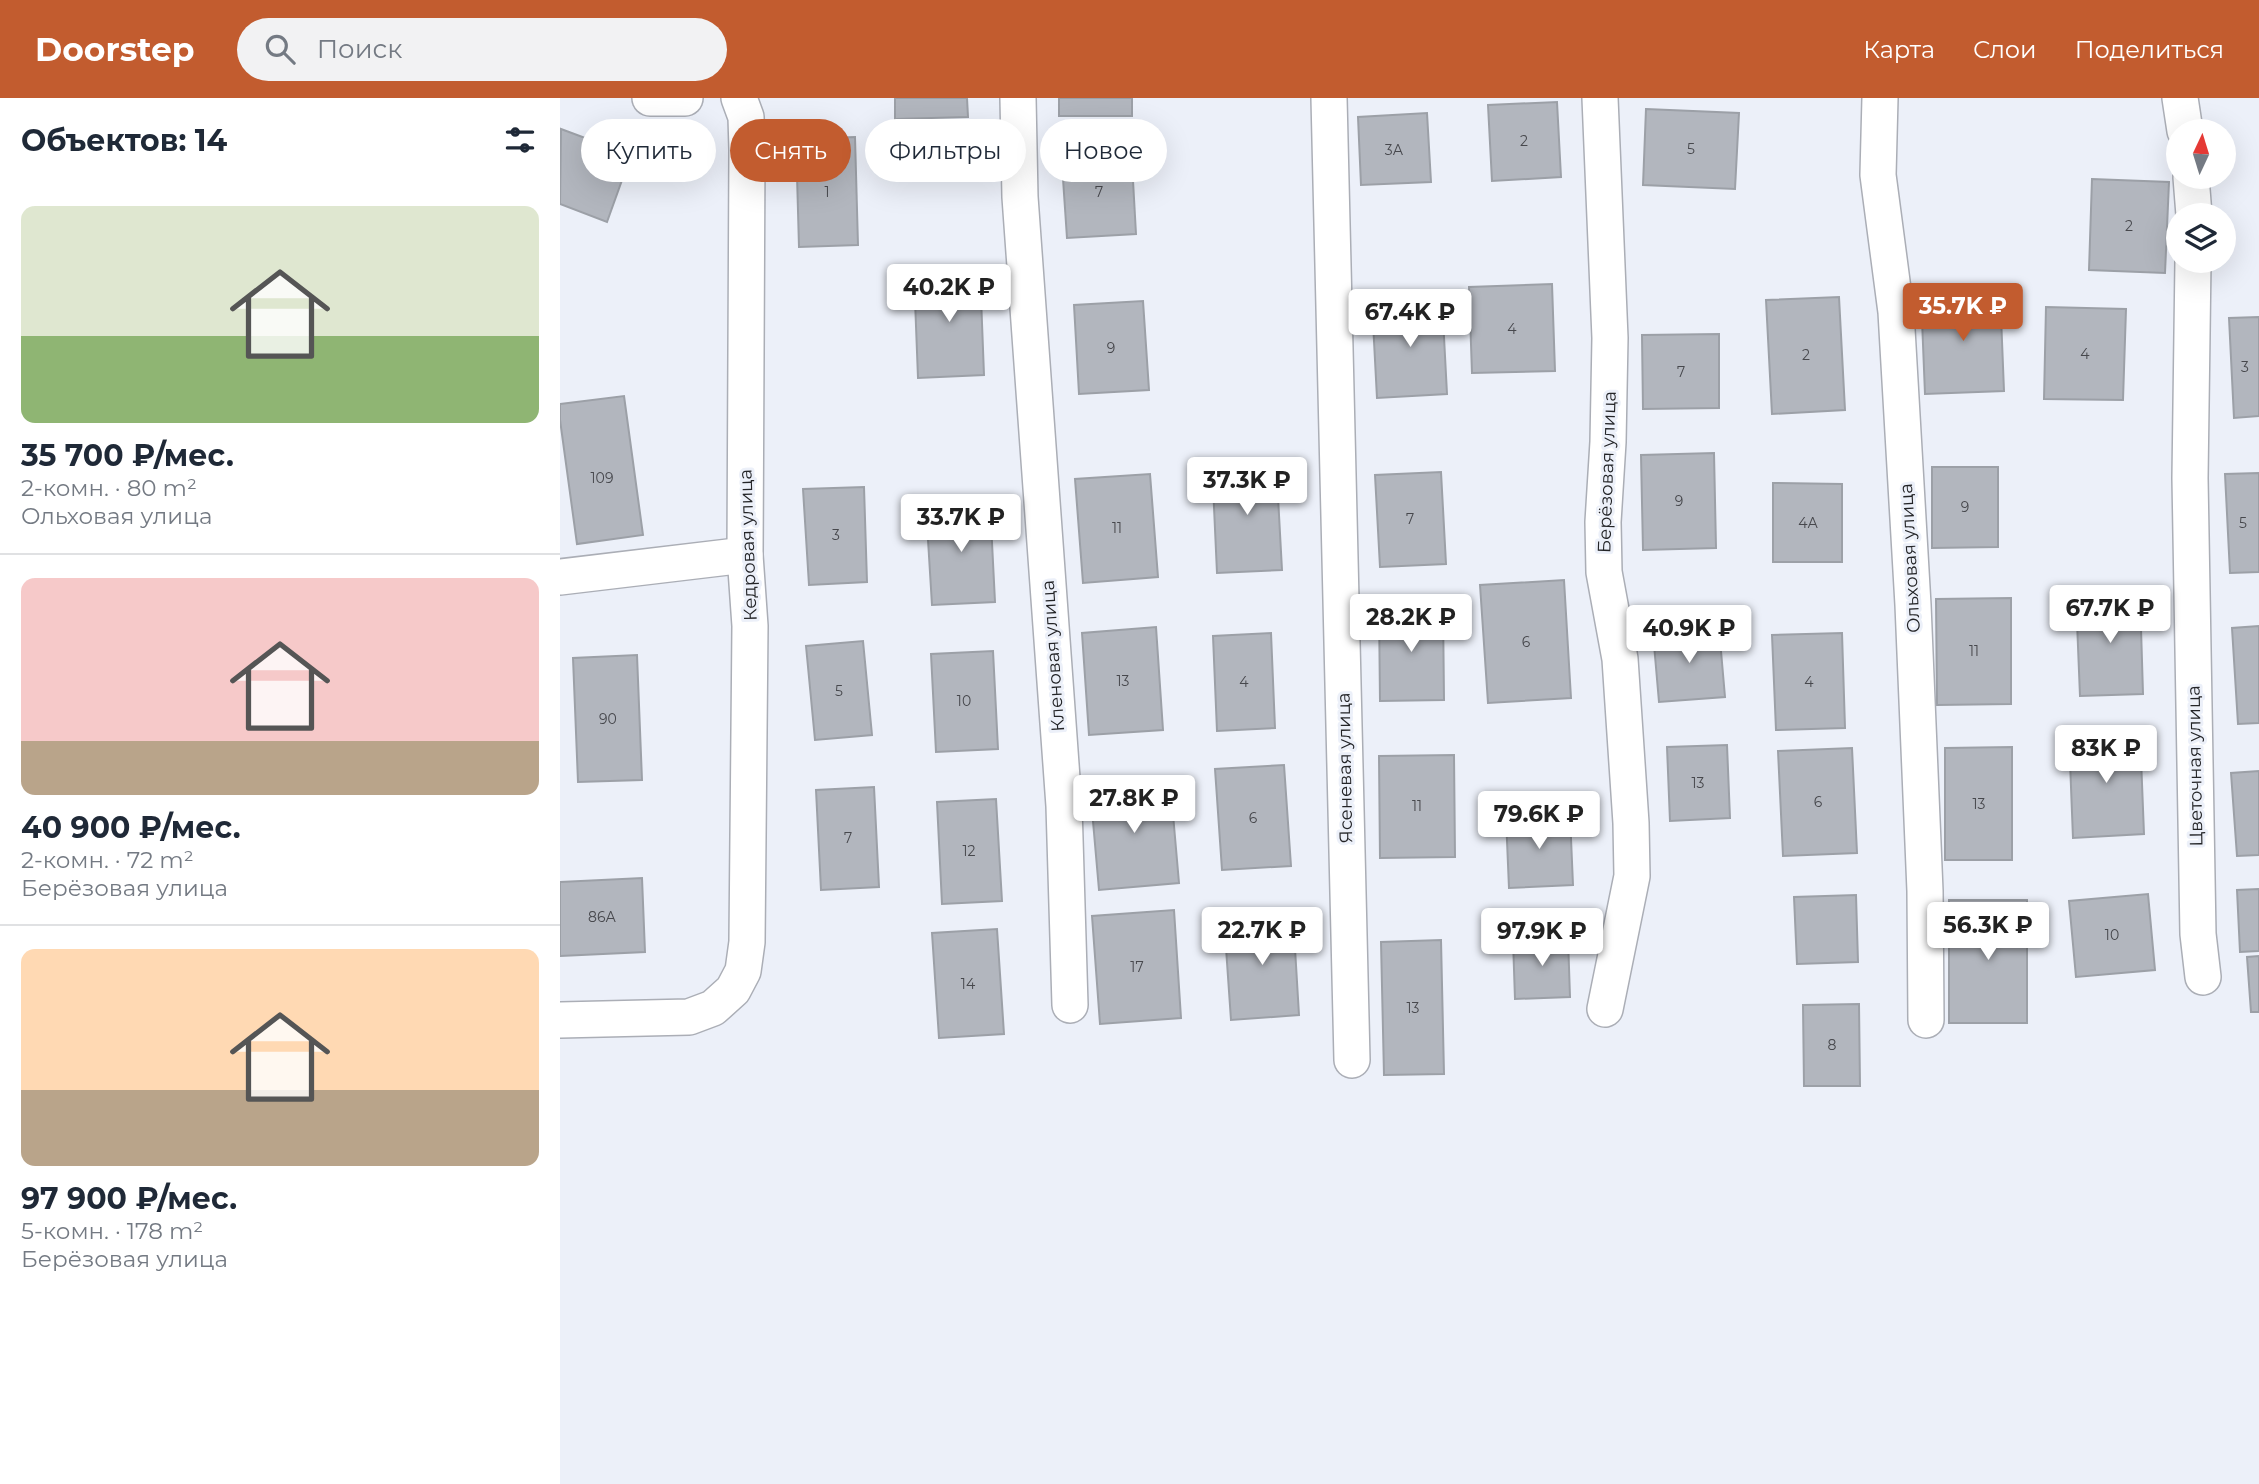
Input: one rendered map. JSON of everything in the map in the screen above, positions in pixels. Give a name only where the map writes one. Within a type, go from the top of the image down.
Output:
[{"type":"street","points":[[650,98],[685,98]]},
{"type":"street","name":"Кедровая улица","points":[[560,1020],[689,1017],[713,1008],[733,990],[743,971],[747,942],[750,626],[745,555],[747,150],[746,117],[739,98]]},
{"type":"street","name":"Кленовая улица","points":[[1018,98],[1021,211],[1064,806],[1070,1005]]},
{"type":"street","name":"Ясеневая улица","points":[[1329,98],[1352,1060]]},
{"type":"street","name":"Берёзовая улица","points":[[1600,98],[1610,338],[1603,522],[1604,572],[1620,659],[1632,876],[1605,1009]]},
{"type":"street","name":"Ольховая улица","points":[[1880,98],[1878,175],[1896,312],[1914,618],[1925,891],[1926,1020]]},
{"type":"street","points":[[2180,98],[2183,119]]},
{"type":"street","name":"Цветочная улица","points":[[2193,273],[2190,492],[2198,934],[2203,977]]},
{"type":"street","points":[[560,577],[745,555]]},
{"type":"building","points":[[895,98],[967,98],[968,117],[895,119]]},
{"type":"building","points":[[1059,98],[1132,98],[1132,116],[1059,116]]},
{"type":"building","points":[[1557,102],[1561,177],[1492,181],[1488,105]]},
{"type":"building","points":[[1646,109],[1739,113],[1735,189],[1643,185]]},
{"type":"building","points":[[1427,113],[1431,182],[1361,185],[1358,117]]},
{"type":"building","points":[[561,129],[581,136],[581,182],[621,182],[607,222],[560,204]]},
{"type":"building","points":[[851,137],[855,137],[858,245],[799,247],[797,182],[851,182]]},
{"type":"building","points":[[2092,179],[2166,182],[2166,189],[2169,189],[2165,273],[2089,270]]},
{"type":"building","points":[[1063,182],[1133,182],[1136,234],[1067,238]]},
{"type":"building","points":[[980,271],[984,375],[918,378],[914,274]]},
{"type":"building","points":[[1552,284],[1555,371],[1472,373],[1469,287]]},
{"type":"building","points":[[2000,291],[2004,391],[1925,394],[1921,295]]},
{"type":"building","points":[[1839,297],[1845,410],[1772,414],[1766,300]]},
{"type":"building","points":[[1442,299],[1447,394],[1377,398],[1372,303]]},
{"type":"building","points":[[1143,301],[1149,390],[1079,394],[1074,305]]},
{"type":"building","points":[[2046,307],[2126,309],[2123,400],[2044,399]]},
{"type":"building","points":[[2259,317],[2259,416],[2234,418],[2229,318]]},
{"type":"building","points":[[1719,334],[1719,408],[1643,409],[1642,335]]},
{"type":"building","points":[[624,396],[643,535],[577,544],[560,404]]},
{"type":"building","points":[[1714,453],[1716,548],[1643,550],[1641,455]]},
{"type":"building","points":[[1276,460],[1282,570],[1217,573],[1212,463]]},
{"type":"building","points":[[1932,467],[1998,467],[1998,547],[1932,548]]},
{"type":"building","points":[[1441,472],[1446,564],[1380,567],[1375,475]]},
{"type":"building","points":[[2259,473],[2259,572],[2230,573],[2225,474]]},
{"type":"building","points":[[1150,474],[1158,577],[1083,583],[1075,479]]},
{"type":"building","points":[[1773,483],[1842,484],[1842,562],[1773,562]]},
{"type":"building","points":[[864,487],[867,582],[809,585],[803,489]]},
{"type":"building","points":[[990,503],[995,602],[932,605],[926,507]]},
{"type":"building","points":[[1564,580],[1571,698],[1488,703],[1480,585]]},
{"type":"building","points":[[2140,595],[2143,694],[2080,696],[2076,597]]},
{"type":"building","points":[[2011,598],[2011,704],[1937,705],[1936,599]]},
{"type":"building","points":[[1379,608],[1443,608],[1444,700],[1380,701]]},
{"type":"building","points":[[2259,626],[2259,723],[2238,724],[2232,628]]},
{"type":"building","points":[[1156,627],[1163,730],[1089,735],[1082,633]]},
{"type":"building","points":[[1719,628],[1725,697],[1659,702],[1653,633]]},
{"type":"building","points":[[1271,633],[1275,728],[1217,731],[1213,636]]},
{"type":"building","points":[[1842,633],[1845,728],[1776,730],[1772,635]]},
{"type":"building","points":[[863,641],[872,735],[815,740],[806,646]]},
{"type":"building","points":[[993,651],[998,749],[936,752],[931,654]]},
{"type":"building","points":[[637,655],[642,780],[578,782],[573,658]]},
{"type":"building","points":[[2140,733],[2144,834],[2073,838],[2069,736]]},
{"type":"building","points":[[1727,745],[1730,818],[1670,821],[1667,747]]},
{"type":"building","points":[[2012,747],[2012,860],[1945,860],[1945,748]]},
{"type":"building","points":[[1852,748],[1857,853],[1783,856],[1778,751]]},
{"type":"building","points":[[1454,755],[1455,857],[1380,858],[1379,756]]},
{"type":"building","points":[[1284,765],[1291,866],[1222,870],[1215,769]]},
{"type":"building","points":[[2259,771],[2259,855],[2237,856],[2231,773]]},
{"type":"building","points":[[1170,780],[1179,883],[1099,890],[1090,787]]},
{"type":"building","points":[[874,787],[879,887],[821,890],[816,790]]},
{"type":"building","points":[[996,799],[1002,901],[942,904],[937,802]]},
{"type":"building","points":[[1570,815],[1573,885],[1509,888],[1506,817]]},
{"type":"building","points":[[642,878],[645,952],[560,956],[560,882]]},
{"type":"building","points":[[2259,889],[2259,951],[2240,952],[2237,890]]},
{"type":"building","points":[[2148,894],[2155,970],[2076,977],[2069,901]]},
{"type":"building","points":[[1856,895],[1858,962],[1797,964],[1794,897]]},
{"type":"building","points":[[1949,900],[2027,900],[2027,1023],[1949,1023]]},
{"type":"building","points":[[1174,910],[1181,1018],[1100,1024],[1092,916]]},
{"type":"building","points":[[1293,915],[1299,1015],[1231,1020],[1224,919]]},
{"type":"building","points":[[997,929],[1004,1034],[939,1038],[932,933]]},
{"type":"building","points":[[1568,938],[1570,997],[1515,999],[1513,940]]},
{"type":"building","points":[[1441,940],[1444,1074],[1384,1075],[1381,942]]},
{"type":"building","points":[[2259,956],[2259,1012],[2251,1012],[2247,957]]},
{"type":"building","points":[[1859,1004],[1860,1086],[1804,1086],[1803,1005]]}]
